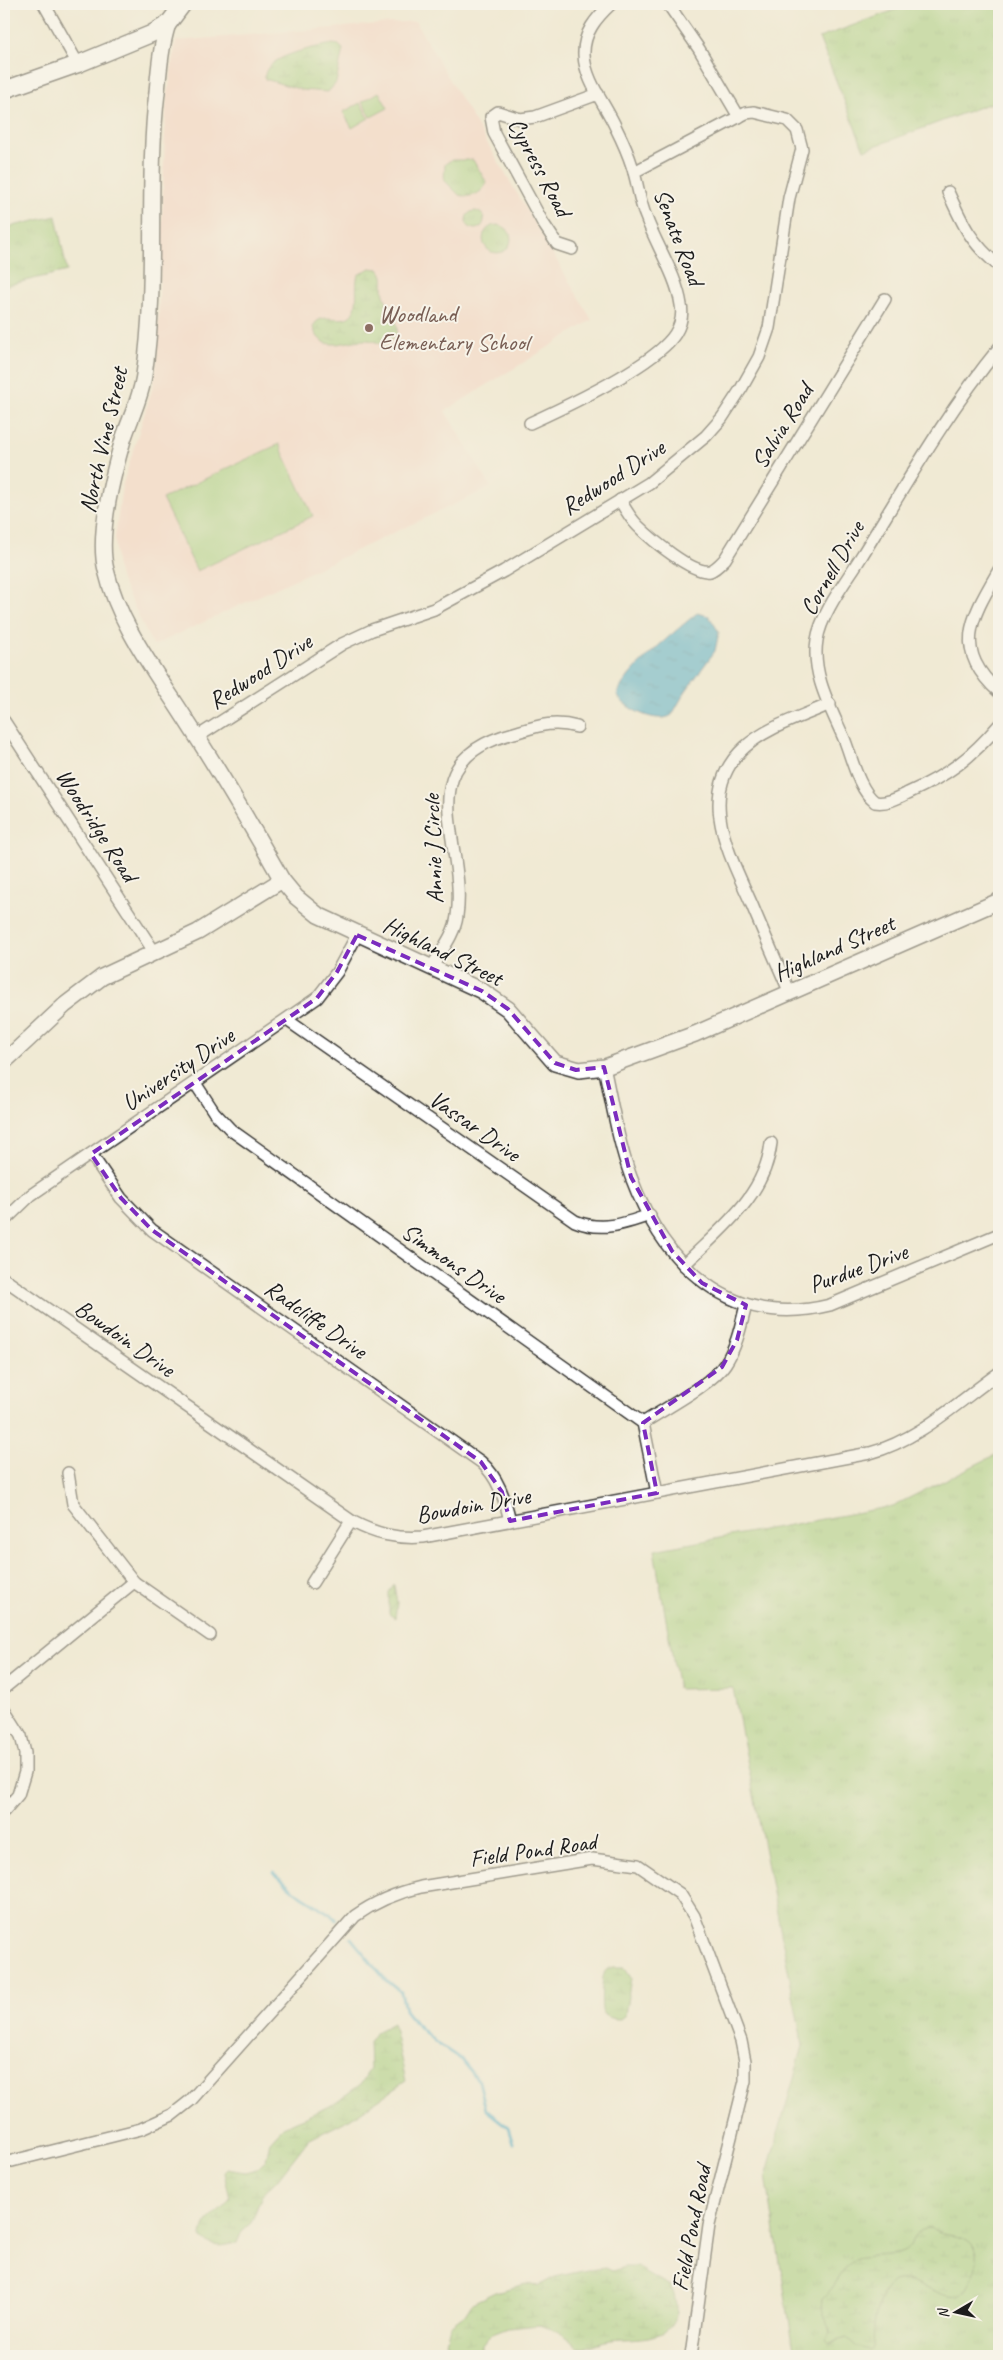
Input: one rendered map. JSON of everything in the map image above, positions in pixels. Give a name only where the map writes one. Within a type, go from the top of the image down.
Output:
[{"type":"main road","points":[[4,90],[124,46],[168,24],[183,4]]},
{"type":"street","points":[[44,4],[78,64]]},
{"type":"street","name":"Senate Road","points":[[530,422],[572,403],[620,376],[652,355],[676,332],[682,314],[680,299],[646,217],[634,172],[615,125],[586,67],[584,46],[591,26],[611,4]]},
{"type":"street","points":[[634,172],[739,117],[704,57],[668,4]]},
{"type":"street","name":"North Vine Street","points":[[168,24],[158,85],[152,143],[150,293],[144,375],[138,400],[123,438],[111,488],[106,519],[105,568],[119,608],[148,661],[197,737],[282,880]]},
{"type":"street","name":"Cypress Road","points":[[572,249],[557,244],[543,223],[494,132],[491,117],[498,112],[520,119],[542,116],[598,94]]},
{"type":"street","name":"Redwood Drive","points":[[197,737],[342,644],[372,630],[444,604],[527,557],[659,476],[706,436],[733,402],[764,345],[773,308],[789,198],[802,145],[797,130],[787,120],[754,112],[739,117]]},
{"type":"street","points":[[948,192],[969,236],[982,252],[999,266]]},
{"type":"street","name":"Salvia Road","points":[[620,500],[637,526],[687,563],[710,570],[725,559],[885,299]]},
{"type":"street","name":"Cornell Drive","points":[[999,348],[942,426],[824,620],[817,640],[816,657],[820,682],[865,790],[872,799],[880,803],[917,789],[953,770],[977,750],[999,725]]},
{"type":"street","points":[[999,570],[975,612],[969,636],[976,666],[999,692]]},
{"type":"street","points":[[790,993],[726,846],[719,813],[719,796],[724,777],[732,762],[756,738],[830,704]]},
{"type":"street","name":"Woodridge Road","points":[[4,721],[155,953]]},
{"type":"street","name":"Annie J Circle","points":[[432,966],[453,930],[457,916],[458,896],[448,798],[458,768],[476,749],[507,734],[551,723],[561,722],[577,727]]},
{"type":"street","points":[[4,1062],[65,1005],[102,978],[198,932],[282,880]]},
{"type":"street","name":"Highland Street","points":[[282,880],[296,898],[309,910],[357,935],[432,966],[482,991],[504,1006],[528,1030],[548,1057],[558,1065],[576,1070],[604,1067],[670,1043],[790,993],[999,901]]},
{"type":"street","name":"University Drive","points":[[4,1221],[24,1199],[287,1020],[322,993],[337,972],[357,935]]},
{"type":"street","name":"Vassar Drive","points":[[287,1020],[575,1221],[604,1227],[624,1224],[650,1215]]},
{"type":"street","name":"Purdue Drive","points":[[604,1067],[625,1160],[637,1191],[666,1243],[684,1265],[710,1288],[746,1305],[764,1309],[790,1310],[830,1305],[999,1234]]},
{"type":"street","name":"Simmons Drive","points":[[195,1083],[205,1101],[231,1130],[643,1423]]},
{"type":"street","points":[[684,1265],[732,1219],[746,1202],[766,1166],[771,1143]]},
{"type":"street","name":"Radcliffe Drive","points":[[91,1154],[121,1198],[152,1230],[481,1462],[490,1472],[502,1492],[510,1521]]},
{"type":"street","name":"Bowdoin Drive","points":[[4,1279],[351,1521],[378,1534],[402,1538],[422,1537],[510,1521],[839,1460],[883,1449],[915,1432],[999,1373]]},
{"type":"street","points":[[657,1493],[643,1423],[722,1368],[735,1344],[746,1305]]},
{"type":"street","points":[[68,1473],[73,1504],[134,1582],[210,1635]]},
{"type":"street","points":[[312,1583],[351,1521]]},
{"type":"street","points":[[4,1688],[134,1582]]},
{"type":"street","points":[[4,1709],[21,1736],[25,1753],[25,1772],[18,1794],[4,1812]]},
{"type":"street","name":"Field Pond Road","points":[[4,2163],[140,2128],[172,2116],[191,2100],[355,1916],[373,1903],[397,1893],[421,1887],[592,1858],[638,1865],[680,1894],[694,1916],[741,2041],[745,2061],[745,2081],[709,2225],[691,2356]]},
{"type":"highlighted area","points":[[357,935],[482,991],[508,1009],[555,1063],[576,1070],[604,1067],[631,1177],[672,1251],[702,1283],[746,1305],[737,1340],[722,1367],[643,1423],[657,1493],[510,1521],[502,1492],[481,1462],[152,1230],[121,1198],[91,1154],[317,998],[337,972]]},
{"type":"shaded area","name":"Woodland Elementary School","points":[[415,21],[592,320],[445,411],[491,487],[153,646],[121,580],[116,563],[115,536],[122,487],[154,383],[157,361],[166,106],[176,41]]},
{"type":"green space","points":[[911,4],[999,4],[999,100],[864,150],[819,38]]},
{"type":"green space","points":[[333,44],[339,45],[343,49],[336,83],[328,92],[302,90],[265,79],[266,71],[280,59],[303,50]]},
{"type":"green space","points":[[379,92],[388,108],[371,117],[362,102]]},
{"type":"green space","points":[[360,103],[369,118],[352,128],[343,112]]},
{"type":"green space","points":[[452,160],[473,160],[487,183],[475,195],[459,195],[444,180],[445,164]]},
{"type":"green space","points":[[471,211],[479,211],[484,216],[482,227],[471,229],[466,224],[466,216]]},
{"type":"green space","points":[[56,216],[67,271],[4,286],[4,228]]},
{"type":"green space","points":[[497,225],[507,229],[511,239],[507,249],[497,253],[487,249],[483,239],[487,229]]},
{"type":"green space","points":[[370,268],[379,269],[383,275],[384,295],[397,328],[395,336],[382,344],[367,340],[336,344],[322,341],[317,336],[313,327],[321,319],[343,319],[352,314],[356,305],[358,275]]},
{"type":"green space","points":[[279,444],[313,516],[197,571],[162,499]]},
{"type":"green space","points":[[999,1453],[999,2356],[795,2356],[766,2176],[803,2046],[733,1688],[678,1689],[654,1550],[893,1506]]},
{"type":"green space","points":[[394,1585],[397,1603],[395,1618],[389,1614],[389,1592]]},
{"type":"green space","points":[[614,1967],[624,1967],[631,1978],[625,2015],[620,2019],[608,2017],[602,2009],[604,1973]]},
{"type":"green space","points":[[393,2023],[406,2081],[348,2120],[308,2140],[277,2180],[263,2193],[251,2223],[242,2231],[237,2243],[222,2246],[214,2245],[202,2238],[208,2220],[230,2198],[224,2173],[226,2169],[245,2172],[257,2169],[266,2160],[270,2141],[283,2127],[330,2106],[361,2084],[370,2068],[369,2042],[376,2032]]},
{"type":"green space","points":[[930,2228],[940,2233],[963,2238],[972,2244],[977,2258],[969,2285],[961,2294],[952,2297],[919,2284],[907,2281],[893,2282],[882,2296],[876,2312],[873,2348],[869,2350],[857,2347],[847,2338],[829,2343],[826,2339],[831,2334],[823,2312],[822,2298],[831,2289],[849,2263],[857,2258],[903,2252],[910,2246],[918,2232]]},
{"type":"green space","points":[[624,2267],[637,2267],[670,2286],[675,2299],[676,2312],[674,2322],[660,2334],[608,2341],[584,2348],[578,2347],[558,2331],[539,2325],[508,2328],[490,2335],[482,2345],[482,2356],[464,2356],[446,2342],[450,2325],[465,2314],[472,2303],[495,2292],[526,2284],[538,2286],[555,2277],[587,2270],[606,2268],[612,2271]]},
{"type":"water","points":[[697,613],[709,616],[719,632],[715,651],[685,692],[672,715],[666,718],[650,717],[634,710],[617,695],[622,686],[652,651]]},
{"type":"waterway","points":[[273,1872],[296,1892],[336,1920]]},
{"type":"waterway","points":[[351,1938],[384,1978],[401,1992],[405,2010],[415,2023],[435,2042],[462,2060],[479,2081],[486,2110],[508,2127],[513,2143]]},
{"type":"place","name":"Woodland Elementary School","points":[[369,328]]}]
